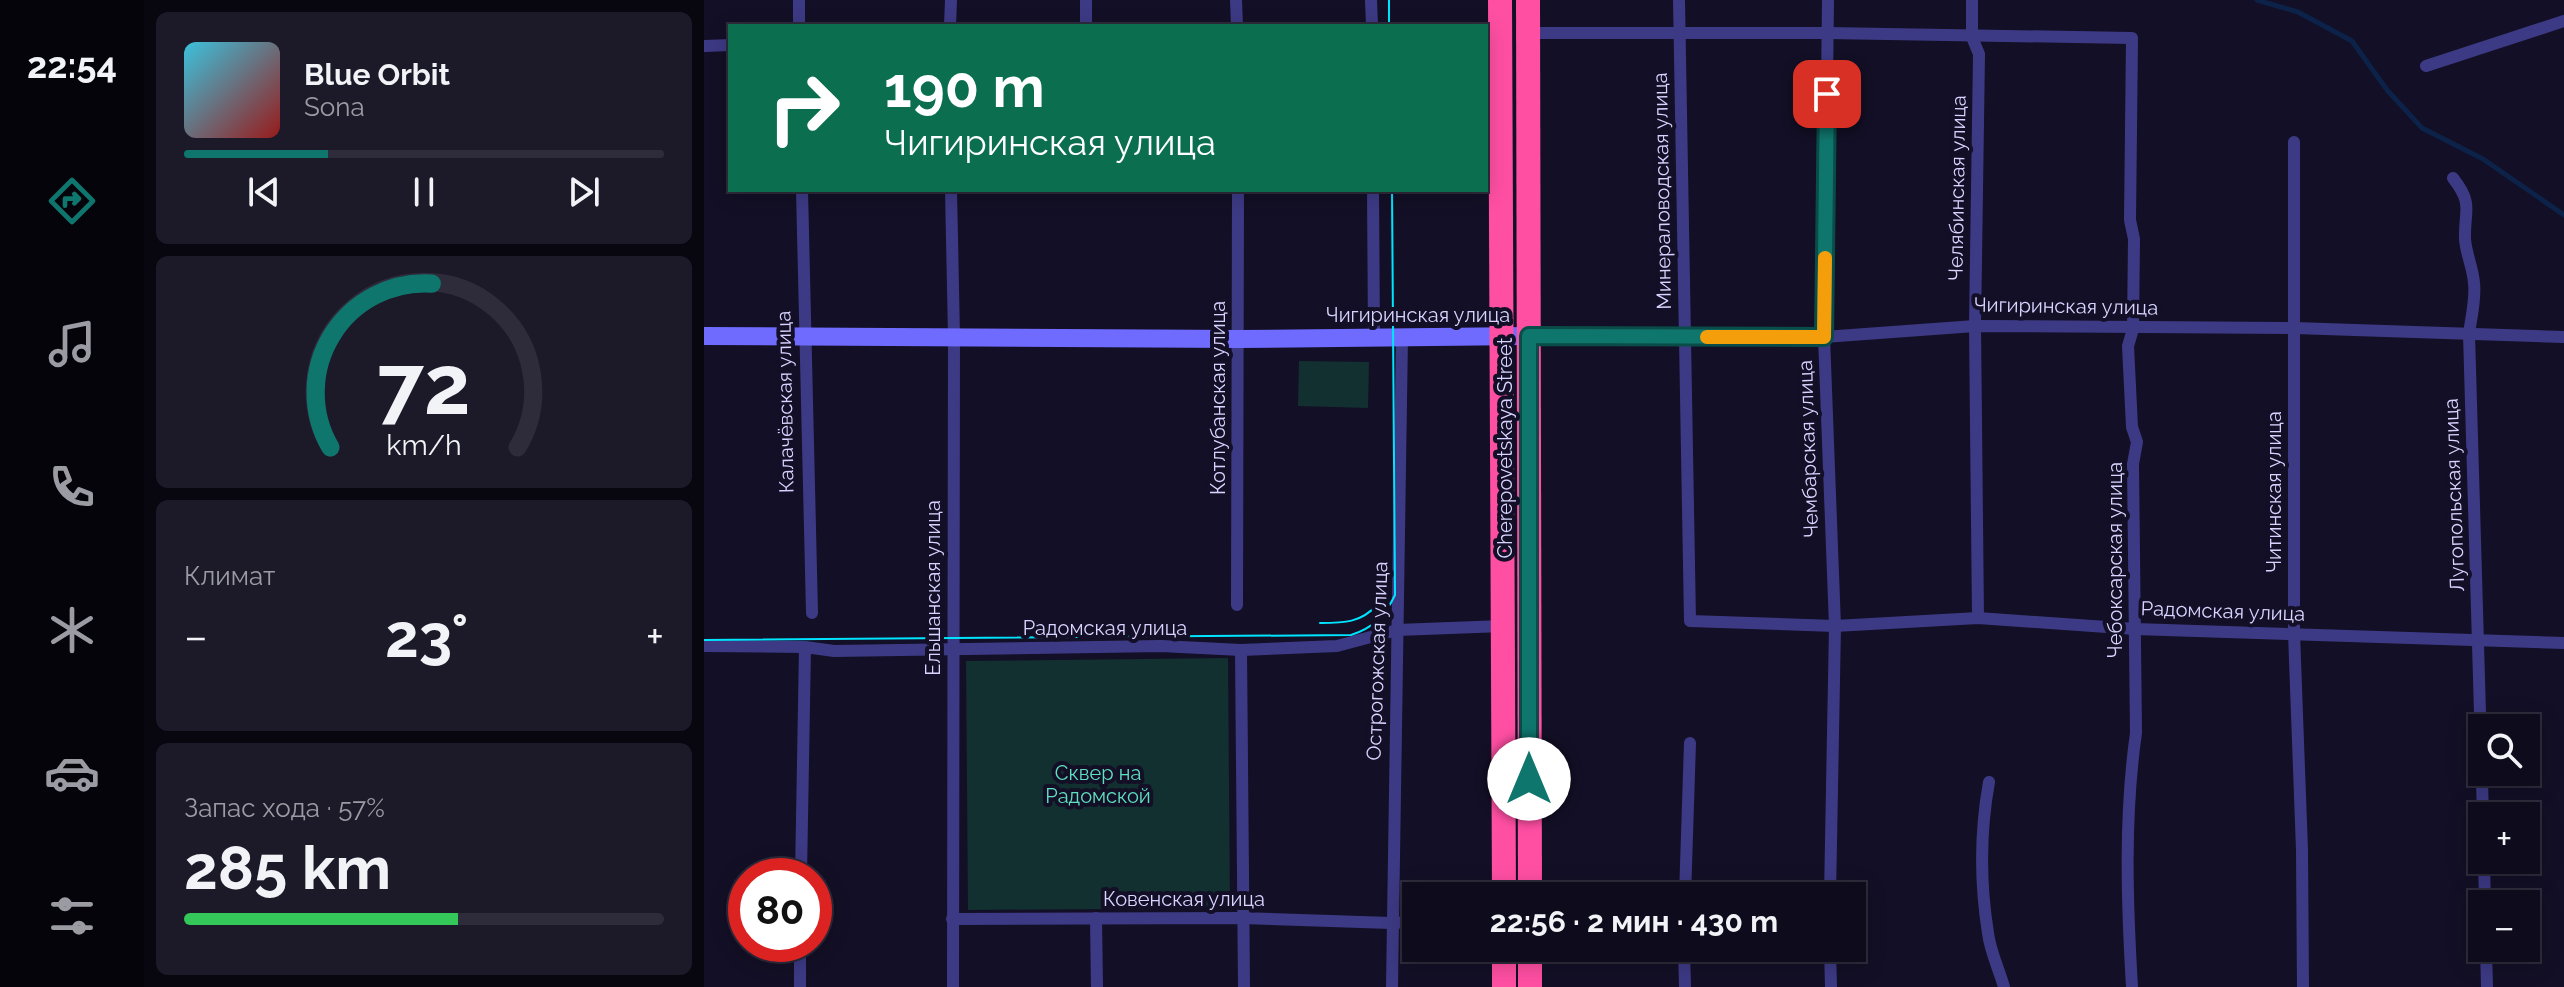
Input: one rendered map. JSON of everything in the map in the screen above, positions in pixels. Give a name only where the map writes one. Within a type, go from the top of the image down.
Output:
[{"type":"highway","name":"Cherepovetskaya Street","points":[[1500,0],[1493,42],[1502,336],[1504,882]]},
{"type":"highway","name":"Cherepovetskaya Street","points":[[1528,0],[1530,882]]},
{"type":"highway","points":[[1504,962],[1504,987]]},
{"type":"highway","points":[[1530,962],[1530,987]]},
{"type":"street","points":[[799,0],[799,24]]},
{"type":"street","points":[[950,24],[951,0]]},
{"type":"street","points":[[1086,0],[1086,24]]},
{"type":"street","points":[[1236,0],[1237,24]]},
{"type":"street","points":[[1371,0],[1372,24]]},
{"type":"street","name":"Минераловодская улица","points":[[1679,0],[1690,621]]},
{"type":"street","name":"Чембарская улица","points":[[1828,0],[1824,337],[1835,626],[1830,882]]},
{"type":"street","name":"Челябинская улица","points":[[1972,0],[1972,37],[1979,54],[1975,326],[1978,618]]},
{"type":"street","points":[[2426,66],[2564,21]]},
{"type":"street","points":[[1528,33],[1828,33],[1972,37]]},
{"type":"street","name":"Чебоксарская улица","points":[[1972,37],[2132,38],[2130,220],[2134,239],[2133,329],[2128,346],[2132,427],[2137,442],[2133,464],[2136,733],[2130,775],[2127,916],[2132,987]]},
{"type":"street","points":[[704,46],[728,45]]},
{"type":"street","name":"Читинская улица","points":[[2294,142],[2294,633],[2302,850],[2303,987]]},
{"type":"street","name":"Лугопольская улица","points":[[2453,178],[2464,192],[2468,213],[2465,235],[2467,259],[2475,284],[2469,334],[2483,802]]},
{"type":"street","name":"Калачёвская улица","points":[[802,192],[812,613]]},
{"type":"street","name":"Ельшанская улица","points":[[951,192],[954,336],[953,987]]},
{"type":"street","name":"Котлубанская улица","points":[[1237,605],[1238,192]]},
{"type":"street","points":[[1373,192],[1374,336]]},
{"type":"street","name":"Чигиринская улица","points":[[704,336],[1238,339],[1374,336],[1824,337],[1975,326],[2295,328],[2564,337]]},
{"type":"street","name":"Острогожская улица","points":[[1392,987],[1402,337]]},
{"type":"street","name":"Радомская улица","points":[[1690,621],[1835,626],[1978,618],[2135,629],[2564,643]]},
{"type":"street","name":"Радомская улица","points":[[704,646],[805,647],[834,651],[1161,646],[1241,650],[1337,646],[1397,630],[1503,626]]},
{"type":"street","points":[[801,858],[805,647]]},
{"type":"street","points":[[1241,650],[1244,987]]},
{"type":"street","points":[[1685,882],[1690,743]]},
{"type":"street","points":[[1989,782],[1982,824],[1983,871],[1988,935],[2004,987]]},
{"type":"street","points":[[1096,918],[1097,987]]},
{"type":"street","name":"Ковенская улица","points":[[952,919],[1242,918],[1402,923]]},
{"type":"street","points":[[800,962],[800,987]]},
{"type":"street","points":[[1684,962],[1685,987]]},
{"type":"street","points":[[1830,962],[1831,987]]},
{"type":"street","points":[[2486,962],[2487,987]]},
{"type":"green space","points":[[1299,361],[1369,362],[1368,408],[1298,406]]},
{"type":"green space","name":"Сквер на Радомской","points":[[1228,658],[1230,908],[968,910],[966,661]]},
{"type":"waterway","points":[[2257,0],[2298,12],[2352,41],[2387,90],[2422,128],[2483,159],[2564,215]]},
{"type":"tram line","points":[[1389,0],[1389,24]]},
{"type":"tram line","points":[[704,640],[1351,635],[1366,629],[1382,615],[1395,595],[1392,192]]},
{"type":"tram line","points":[[1320,623],[1352,621],[1378,604]]},
{"type":"slow traffic","points":[[1707,337],[1824,337],[1825,258]]},
{"type":"route","points":[[1529,779],[1529,336],[1824,337],[1827,94]]}]
